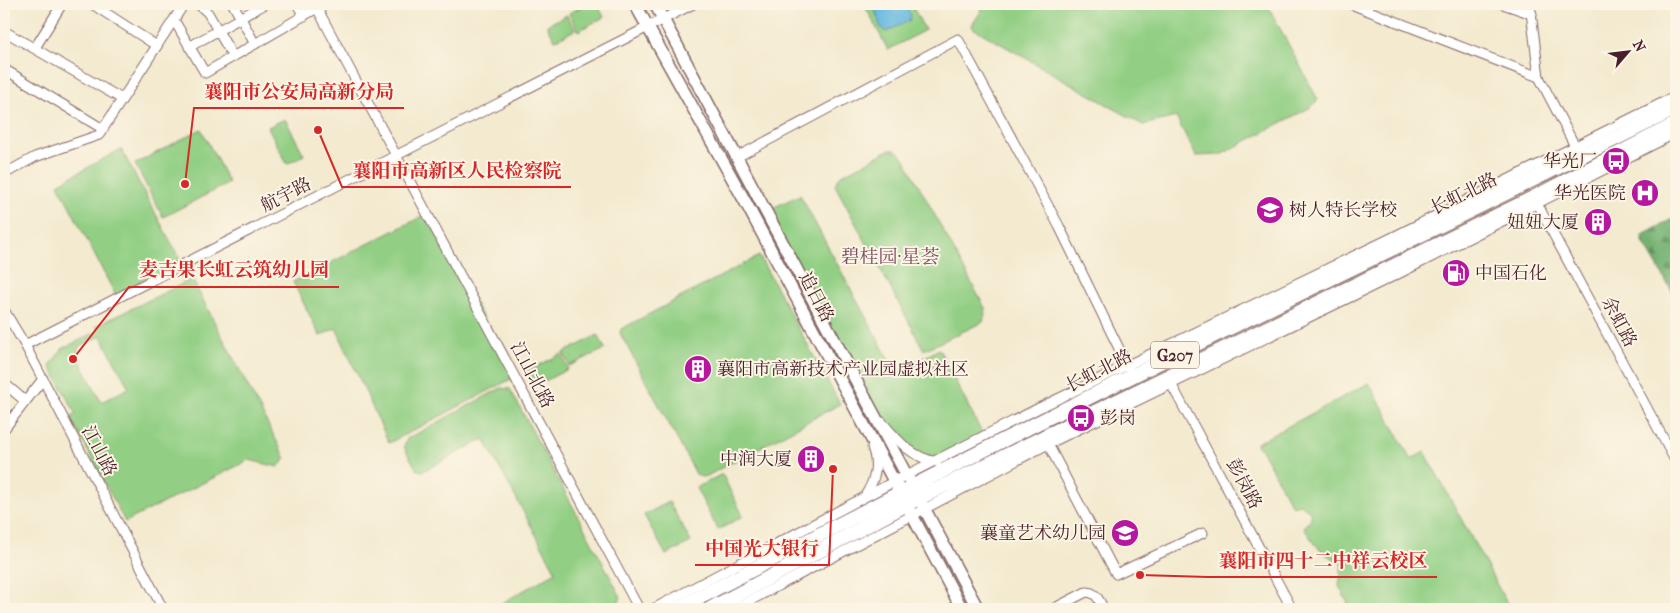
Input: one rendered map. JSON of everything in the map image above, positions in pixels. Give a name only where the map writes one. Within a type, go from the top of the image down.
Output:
[{"type":"highway","name":"长虹北路","points":[[710,609],[910,495],[976,454],[1130,370],[1577,152],[1676,108]]},
{"type":"highway","name":"长虹北路","points":[[677,609],[849,520],[910,495],[1169,380],[1535,201],[1676,124]]},
{"type":"main road","name":"追日路","points":[[635,4],[649,26],[865,426],[910,495],[978,609]]},
{"type":"main road","name":"追日路","points":[[654,4],[876,416],[962,609]]},
{"type":"street","points":[[35,48],[62,4]]},
{"type":"street","points":[[92,4],[157,46]]},
{"type":"street","points":[[4,174],[35,157],[99,135],[184,4]]},
{"type":"street","points":[[198,4],[208,14],[233,57]]},
{"type":"street","points":[[233,4],[255,44]]},
{"type":"street","points":[[189,46],[265,4]]},
{"type":"street","points":[[174,20],[205,73],[304,16],[297,4]]},
{"type":"street","name":"航宇路","points":[[25,345],[397,157],[693,4]]},
{"type":"street","points":[[1352,4],[1539,77]]},
{"type":"street","points":[[1503,4],[1532,14]]},
{"type":"street","points":[[1530,4],[1539,77],[1577,152],[1676,96]]},
{"type":"street","name":"江山北路","points":[[304,16],[317,8],[639,609]]},
{"type":"street","points":[[4,31],[122,99]]},
{"type":"street","points":[[653,609],[864,498],[910,495],[935,462],[1130,370],[1059,226],[958,39],[737,157]]},
{"type":"street","points":[[4,69],[103,129]]},
{"type":"street","points":[[1535,201],[1676,133]]},
{"type":"street","name":"余虹路","points":[[1535,201],[1676,462]]},
{"type":"street","name":"江山路","points":[[4,310],[43,378],[163,609]]},
{"type":"street","points":[[4,429],[43,378]]},
{"type":"street","points":[[734,609],[910,495],[1048,444],[1169,380]]},
{"type":"street","name":"彭岗路","points":[[1169,380],[1292,609]]},
{"type":"street","points":[[4,383],[25,401]]},
{"type":"street","points":[[876,416],[902,446],[918,456],[935,462],[945,462],[976,454]]},
{"type":"street","points":[[849,520],[864,498],[876,474],[876,457],[865,426]]},
{"type":"street","points":[[1048,444],[1116,574],[1203,533]]},
{"type":"street","points":[[1053,609],[1086,592],[1092,592],[1097,596],[1104,609]]},
{"type":"green space","points":[[588,4],[597,4],[604,17],[578,31],[569,13]]},
{"type":"green space","points":[[864,4],[911,4],[925,30],[888,50]]},
{"type":"green space","points":[[986,4],[1267,4],[1318,100],[1311,107],[1220,155],[1196,156],[1176,117],[1143,125],[973,28],[972,25]]},
{"type":"green space","points":[[567,15],[575,30],[555,40],[547,25]]},
{"type":"green space","points":[[285,119],[304,155],[287,164],[268,127]]},
{"type":"green space","points":[[201,129],[229,183],[163,217],[135,164]]},
{"type":"green space","points":[[121,149],[183,265],[117,298],[58,184]]},
{"type":"green space","points":[[889,150],[896,150],[904,158],[986,310],[983,322],[924,350],[835,185],[840,176]]},
{"type":"green space","points":[[800,195],[896,373],[939,349],[984,437],[935,461],[918,456],[877,416],[766,211]]},
{"type":"green space","points":[[427,214],[515,377],[389,443],[336,328],[320,336],[293,282]]},
{"type":"green space","points":[[1676,217],[1676,298],[1643,242],[1643,235]]},
{"type":"green space","points":[[759,256],[840,404],[707,476],[701,477],[696,474],[620,333],[621,329]]},
{"type":"green space","points":[[192,279],[286,459],[278,467],[249,460],[125,522],[70,417],[76,414],[50,366],[62,349],[98,331],[96,326]],"holes":[[[101,336],[129,388],[101,402],[77,355],[79,346]]]},
{"type":"green space","points":[[598,335],[605,349],[569,366],[563,353]]},
{"type":"green space","points":[[561,354],[568,369],[533,387],[526,372]]},
{"type":"green space","points":[[1369,383],[1411,459],[1425,452],[1510,609],[1351,609],[1339,586],[1342,563],[1324,553],[1311,539],[1304,527],[1311,518],[1310,511],[1300,504],[1292,506],[1257,443]]},
{"type":"green space","points":[[501,388],[510,389],[621,597],[616,609],[496,609],[495,607],[556,572],[484,439],[423,471],[417,470],[404,447],[407,439]]},
{"type":"green space","points":[[722,474],[743,516],[718,530],[696,488]]},
{"type":"green space","points":[[669,502],[691,542],[666,555],[644,515]]},
{"type":"water","points":[[873,4],[903,4],[911,15],[910,20],[886,32],[881,28]]},
{"type":"place","name":"襄阳市高新区人民检察院","points":[[318,130]]},
{"type":"place","name":"华光厂","points":[[1616,161]]},
{"type":"place","name":"襄阳市公安局高新分局","points":[[185,184]]},
{"type":"place","name":"华光医院","points":[[1645,193]]},
{"type":"place","name":"树人特长学校","points":[[1270,210]]},
{"type":"place","name":"妞妞大厦","points":[[1598,222]]},
{"type":"place","name":"中国石化","points":[[1456,273]]},
{"type":"place","name":"麦吉果长虹云筑幼儿园","points":[[73,359]]},
{"type":"place","name":"襄阳市高新技术产业园虚拟社区","points":[[698,369]]},
{"type":"place","name":"彭岗","points":[[1081,418]]},
{"type":"place","name":"中润大厦","points":[[811,459]]},
{"type":"place","name":"中国光大银行","points":[[833,469]]},
{"type":"place","name":"襄童艺术幼儿园","points":[[1125,533]]},
{"type":"place","name":"襄阳市四十二中祥云校区","points":[[1140,575]]},
{"type":"district","name":"碧桂园·星荟","points":[[890,257]]}]
